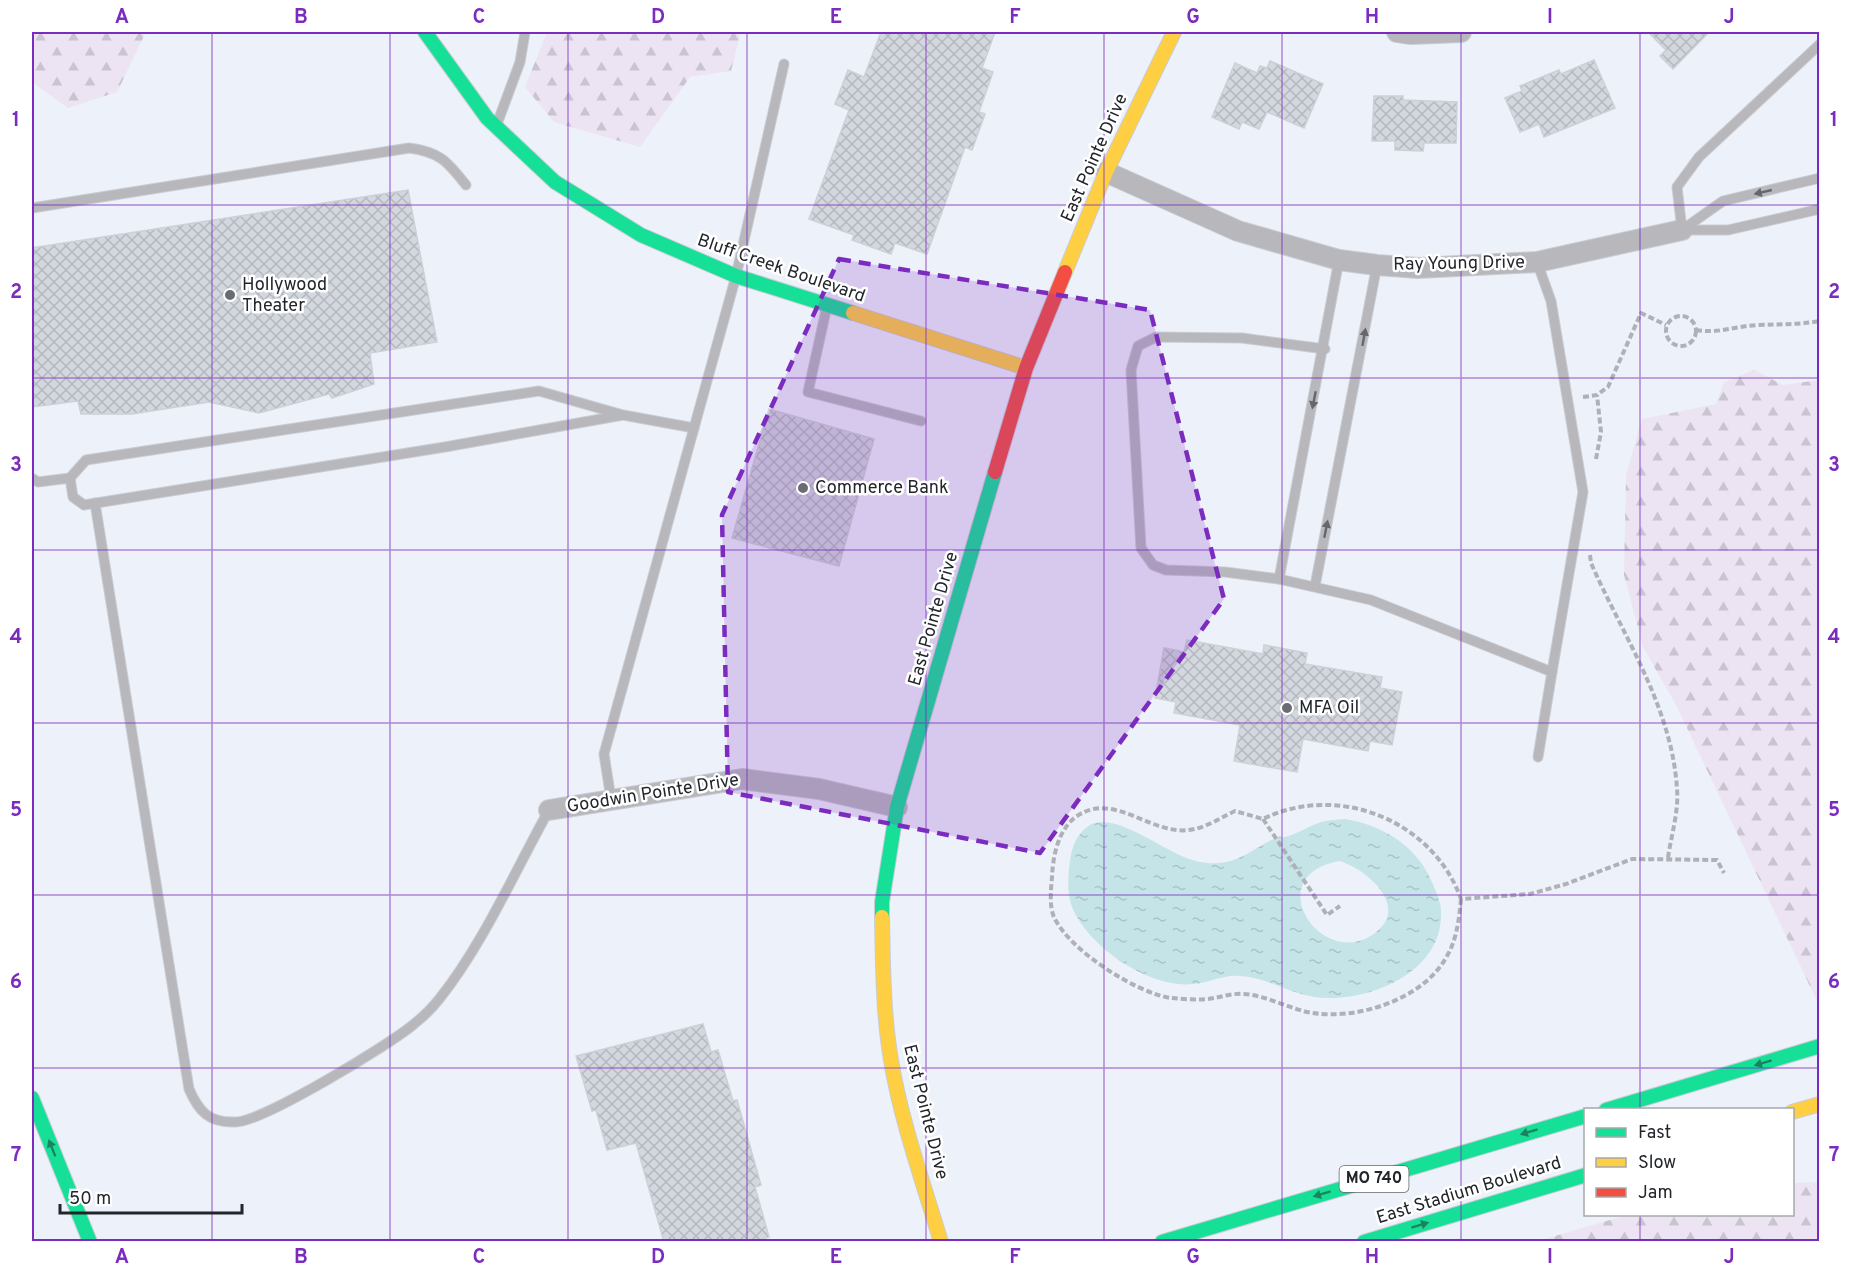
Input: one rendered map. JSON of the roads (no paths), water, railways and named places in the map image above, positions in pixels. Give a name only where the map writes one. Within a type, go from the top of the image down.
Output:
[{"type":"main road","name":"Bluff Creek Boulevard","points":[[425,32],[487,118],[496,127],[565,188],[640,235],[736,276],[1026,368]]},
{"type":"main road","name":"East Pointe Drive","points":[[941,1242],[893,1072],[884,996],[882,903],[897,807],[1026,368],[1106,172],[1174,32]]},
{"type":"main road","points":[[1613,1108],[1820,1046]]},
{"type":"main road","points":[[32,1098],[90,1242]]},
{"type":"main road","points":[[1794,1111],[1820,1104]]},
{"type":"main road","name":"MO 740","points":[[1162,1242],[1584,1117]]},
{"type":"main road","name":"East Stadium Boulevard","points":[[1364,1242],[1584,1176]]},
{"type":"street","points":[[1397,32],[1410,34],[1461,32]]},
{"type":"street","name":"Ray Young Drive","points":[[1106,172],[1238,231],[1340,260],[1377,265],[1418,268],[1537,262],[1682,230]]},
{"type":"street","name":"Goodwin Pointe Drive","points":[[549,810],[742,779],[819,789],[897,807]]},
{"type":"lane","points":[[496,127],[520,62],[525,32]]},
{"type":"lane","points":[[1682,230],[1677,187],[1699,157],[1820,44]]},
{"type":"lane","points":[[610,799],[604,754],[736,276],[784,64]]},
{"type":"lane","points":[[32,208],[409,148],[429,151],[447,161],[466,184]]},
{"type":"lane","points":[[1682,230],[1723,201],[1820,178]]},
{"type":"lane","points":[[1682,230],[1728,230],[1820,208]]},
{"type":"lane","points":[[1279,579],[1340,260]]},
{"type":"lane","points":[[1537,262],[1551,301],[1583,492],[1539,757]]},
{"type":"lane","points":[[1315,586],[1377,265]]},
{"type":"lane","points":[[828,305],[808,392],[921,421]]},
{"type":"lane","points":[[1324,349],[1242,338],[1156,338],[1138,346],[1131,370],[1141,548],[1153,565],[1166,570],[1225,572],[1279,579],[1371,600],[1552,672]]},
{"type":"lane","points":[[32,478],[38,482],[70,478],[86,460],[539,391],[623,415],[694,428]]},
{"type":"lane","points":[[70,478],[73,497],[84,505],[445,447],[623,415]]},
{"type":"lane","points":[[94,503],[189,1089],[198,1109],[213,1119],[235,1122],[258,1117],[342,1070],[413,1025],[440,999],[476,942],[549,810]]},
{"type":"water","points":[[1345,819],[1384,831],[1406,846],[1424,867],[1440,904],[1438,933],[1430,952],[1416,968],[1398,980],[1377,989],[1334,998],[1314,997],[1249,977],[1228,976],[1193,984],[1176,984],[1157,979],[1139,972],[1104,949],[1078,919],[1071,904],[1068,883],[1072,850],[1078,836],[1090,825],[1101,822],[1114,824],[1187,858],[1200,862],[1223,863],[1241,857],[1280,836],[1290,836],[1321,822]],"holes":[[[1340,861],[1373,881],[1387,901],[1388,912],[1385,923],[1375,933],[1355,942],[1336,941],[1319,931],[1306,917],[1301,900],[1303,884],[1316,870]]]},
{"type":"place","name":"Hollywood Theater","points":[[230,295]]},
{"type":"place","name":"Commerce Bank","points":[[803,488]]},
{"type":"place","name":"MFA Oil","points":[[1287,708]]}]
